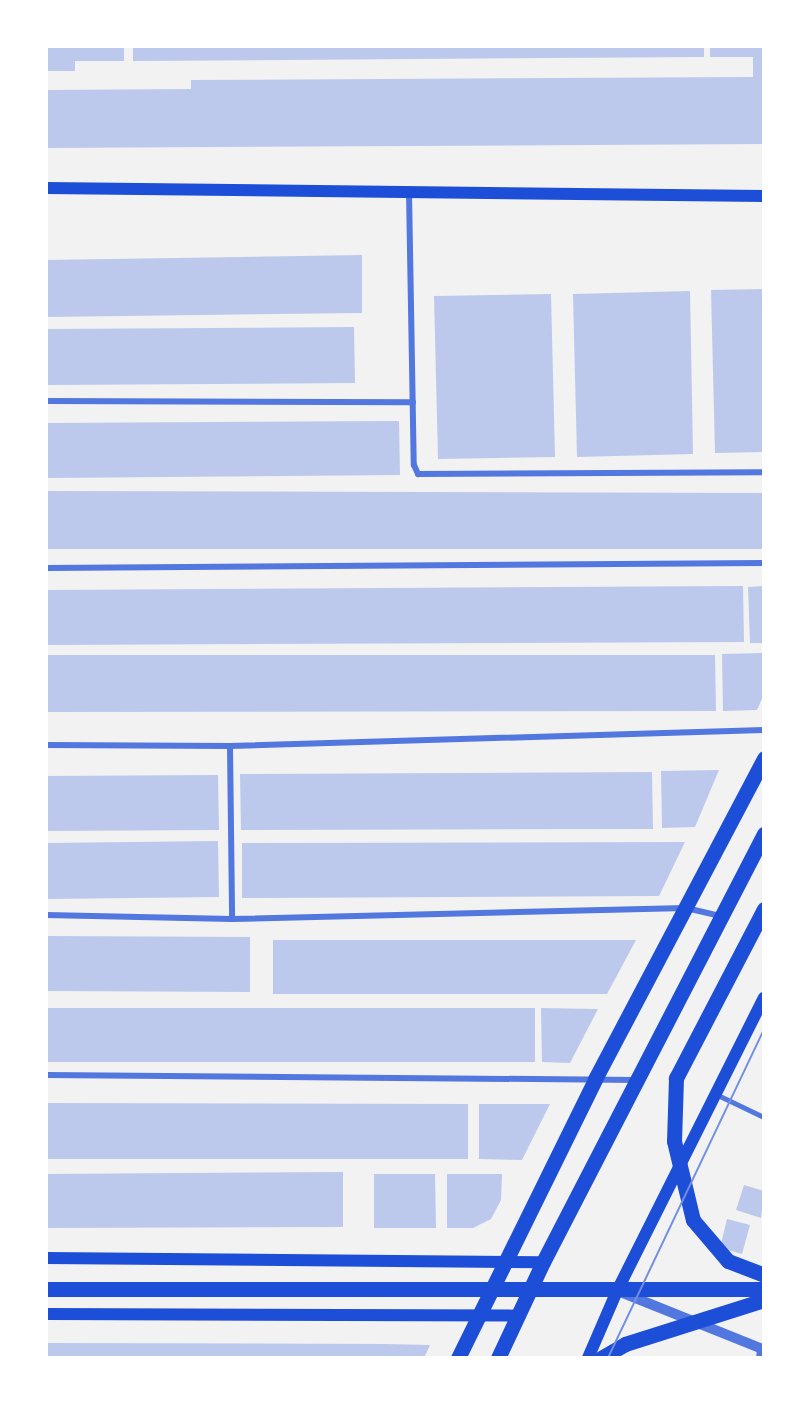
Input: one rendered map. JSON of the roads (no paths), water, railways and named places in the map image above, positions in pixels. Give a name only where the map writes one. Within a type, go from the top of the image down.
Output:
[{"type":"main road","points":[[46,188],[764,196]]},
{"type":"main road","points":[[458,1358],[595,1079],[764,758]]},
{"type":"main road","points":[[498,1358],[543,1262],[764,834]]},
{"type":"main road","points":[[764,909],[676,1078],[674,1141],[693,1220],[728,1261],[764,1275]]},
{"type":"main road","points":[[588,1358],[617,1291],[762,1003]]},
{"type":"main road","points":[[46,1258],[543,1262]]},
{"type":"main road","points":[[46,1289],[764,1289]]},
{"type":"main road","points":[[601,1358],[625,1344],[764,1300]]},
{"type":"main road","points":[[46,1314],[517,1316]]},
{"type":"street","points":[[409,192],[414,465],[418,474],[426,476],[764,472]]},
{"type":"street","points":[[46,401],[413,402]]},
{"type":"street","points":[[46,568],[764,563]]},
{"type":"street","points":[[46,745],[230,746],[764,730]]},
{"type":"street","points":[[230,746],[232,920]]},
{"type":"street","points":[[46,915],[232,920],[686,908],[722,916]]},
{"type":"street","points":[[46,1075],[637,1080]]},
{"type":"street","points":[[617,1291],[762,1349]]},
{"type":"lane","points":[[716,1094],[764,1117]]},
{"type":"tram line","points":[[608,1358],[764,1029]]}]
